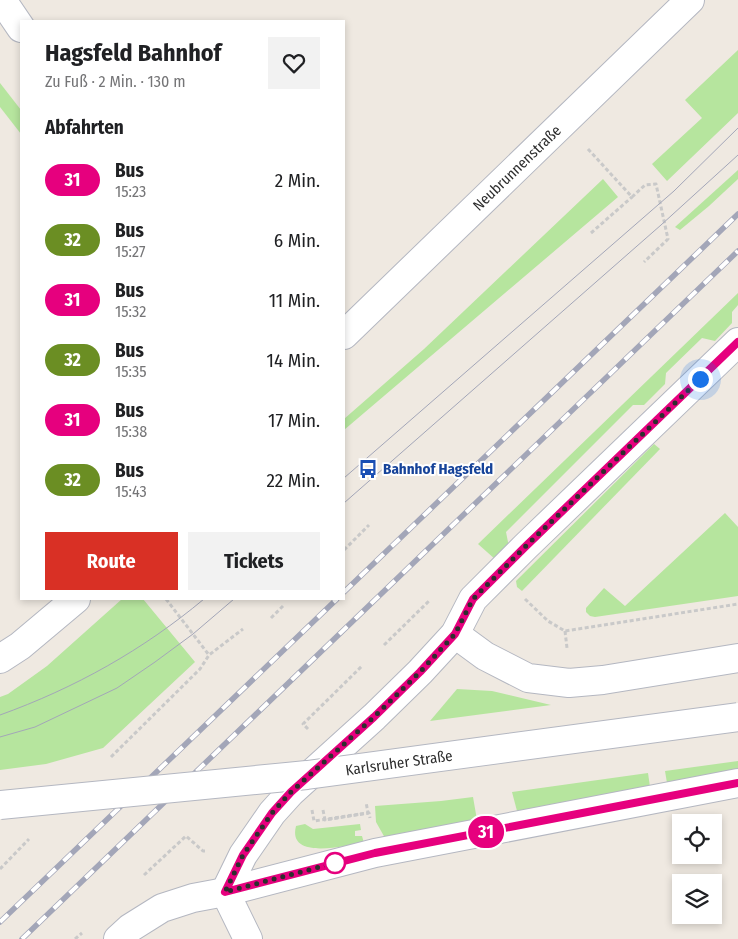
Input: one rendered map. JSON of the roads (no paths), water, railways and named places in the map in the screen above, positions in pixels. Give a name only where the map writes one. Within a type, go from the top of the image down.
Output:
[{"type":"street","points":[[2,0],[20,27]]},
{"type":"street","name":"Neubrunnenstraße","points":[[345,334],[690,0]]},
{"type":"street","points":[[225,892],[243,855],[272,813],[291,792],[374,717],[420,672],[455,634],[473,599],[738,342]]},
{"type":"street","points":[[0,659],[20,646],[75,600]]},
{"type":"street","points":[[455,634],[485,656],[528,678],[569,683],[628,676],[738,658]]},
{"type":"street","name":"Karlsruher Straße","points":[[0,806],[307,775],[738,717]]},
{"type":"street","points":[[118,939],[130,928],[162,908],[193,898],[225,892],[375,853],[738,783]]},
{"type":"street","points":[[225,892],[248,939]]},
{"type":"tram line","points":[[345,477],[674,191],[738,128]]},
{"type":"tram line","points":[[345,502],[738,155]]},
{"type":"tram line","points":[[0,715],[55,693],[107,666],[157,635],[203,600]]},
{"type":"tram line","points":[[0,737],[35,727],[117,688],[193,634],[233,600]]},
{"type":"railway","points":[[345,591],[738,214]]},
{"type":"railway","points":[[22,939],[738,251]]},
{"type":"railway","points":[[0,922],[336,600]]},
{"type":"place","name":"Bahnhof Hagsfeld","points":[[368,469]]}]
